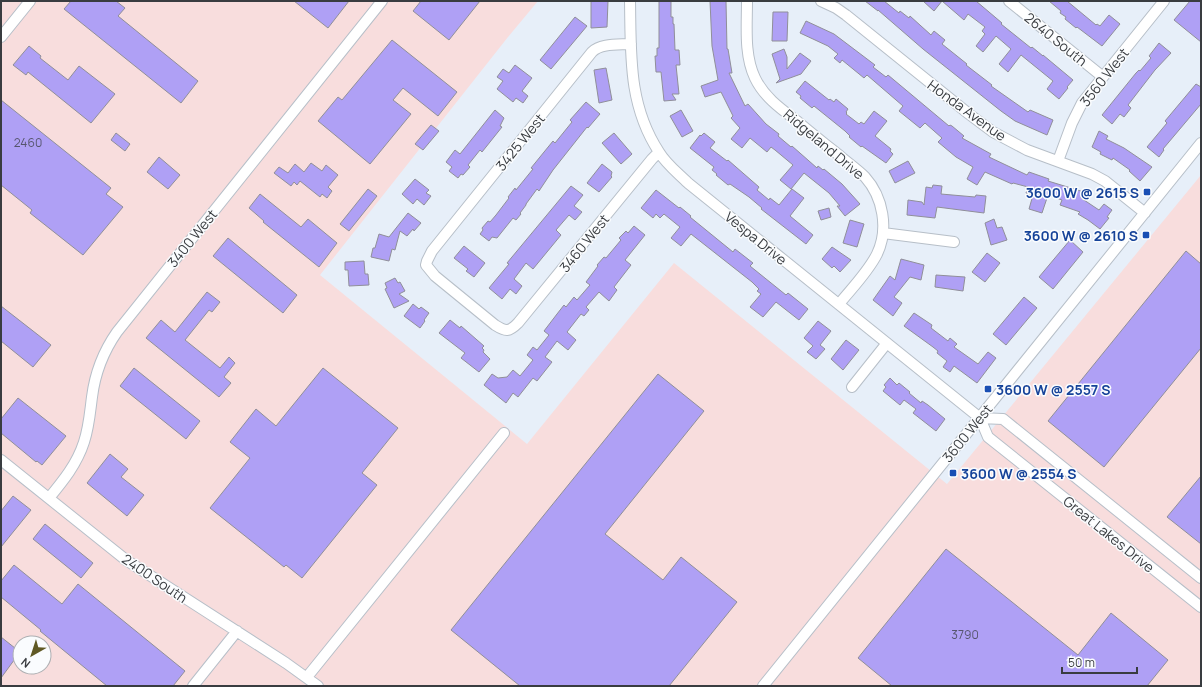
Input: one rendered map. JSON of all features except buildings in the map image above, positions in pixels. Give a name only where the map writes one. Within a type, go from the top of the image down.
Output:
[{"type":"street","points":[[1,37],[30,1]]},
{"type":"street","name":"3400 West","points":[[49,498],[73,466],[84,442],[88,430],[92,396],[99,366],[103,354],[116,332],[382,1]]},
{"type":"street","name":"Vespa Drive","points":[[630,1],[632,75],[637,104],[649,134],[659,152],[670,167],[980,418]]},
{"type":"street","name":"Ridgeland Drive","points":[[747,1],[749,62],[756,80],[776,104],[866,178],[878,198],[881,207],[883,216],[883,233],[878,252],[872,262],[839,304]]},
{"type":"street","name":"Honda Avenue","points":[[821,1],[836,8],[846,15],[993,132],[1028,150],[1098,177],[1145,213]]},
{"type":"street","name":"2640 South","points":[[1009,1],[1103,77]]},
{"type":"street","name":"3560 West","points":[[1058,161],[1076,113],[1085,99],[1164,1]]},
{"type":"street","name":"3425 West","points":[[508,331],[496,325],[435,276],[426,265],[427,261],[432,251],[592,52],[595,49],[604,46],[631,44]]},
{"type":"street","name":"3600 West","points":[[763,686],[1201,143]]},
{"type":"street","name":"3460 West","points":[[508,331],[518,323],[659,152]]},
{"type":"street","points":[[883,233],[954,242]]},
{"type":"street","points":[[852,387],[888,343]]},
{"type":"street","name":"Great Lakes Drive","points":[[1201,578],[1003,419],[980,418],[988,437],[1201,608]]},
{"type":"street","points":[[307,678],[504,434]]},
{"type":"street","name":"2400 South","points":[[1,460],[132,564],[237,631],[318,686]]},
{"type":"street","points":[[193,686],[237,631]]},
{"type":"shaded area","points":[[1,1],[538,1],[320,275],[527,444],[674,263],[947,484],[1201,175],[1201,686],[1,686]]},
{"type":"place","name":"3600 W @ 2615 S","points":[[1147,192]]},
{"type":"place","name":"3600 W @ 2610 S","points":[[1146,235]]},
{"type":"place","name":"3600 W @ 2557 S","points":[[988,389]]},
{"type":"place","name":"3600 W @ 2554 S","points":[[953,473]]}]
